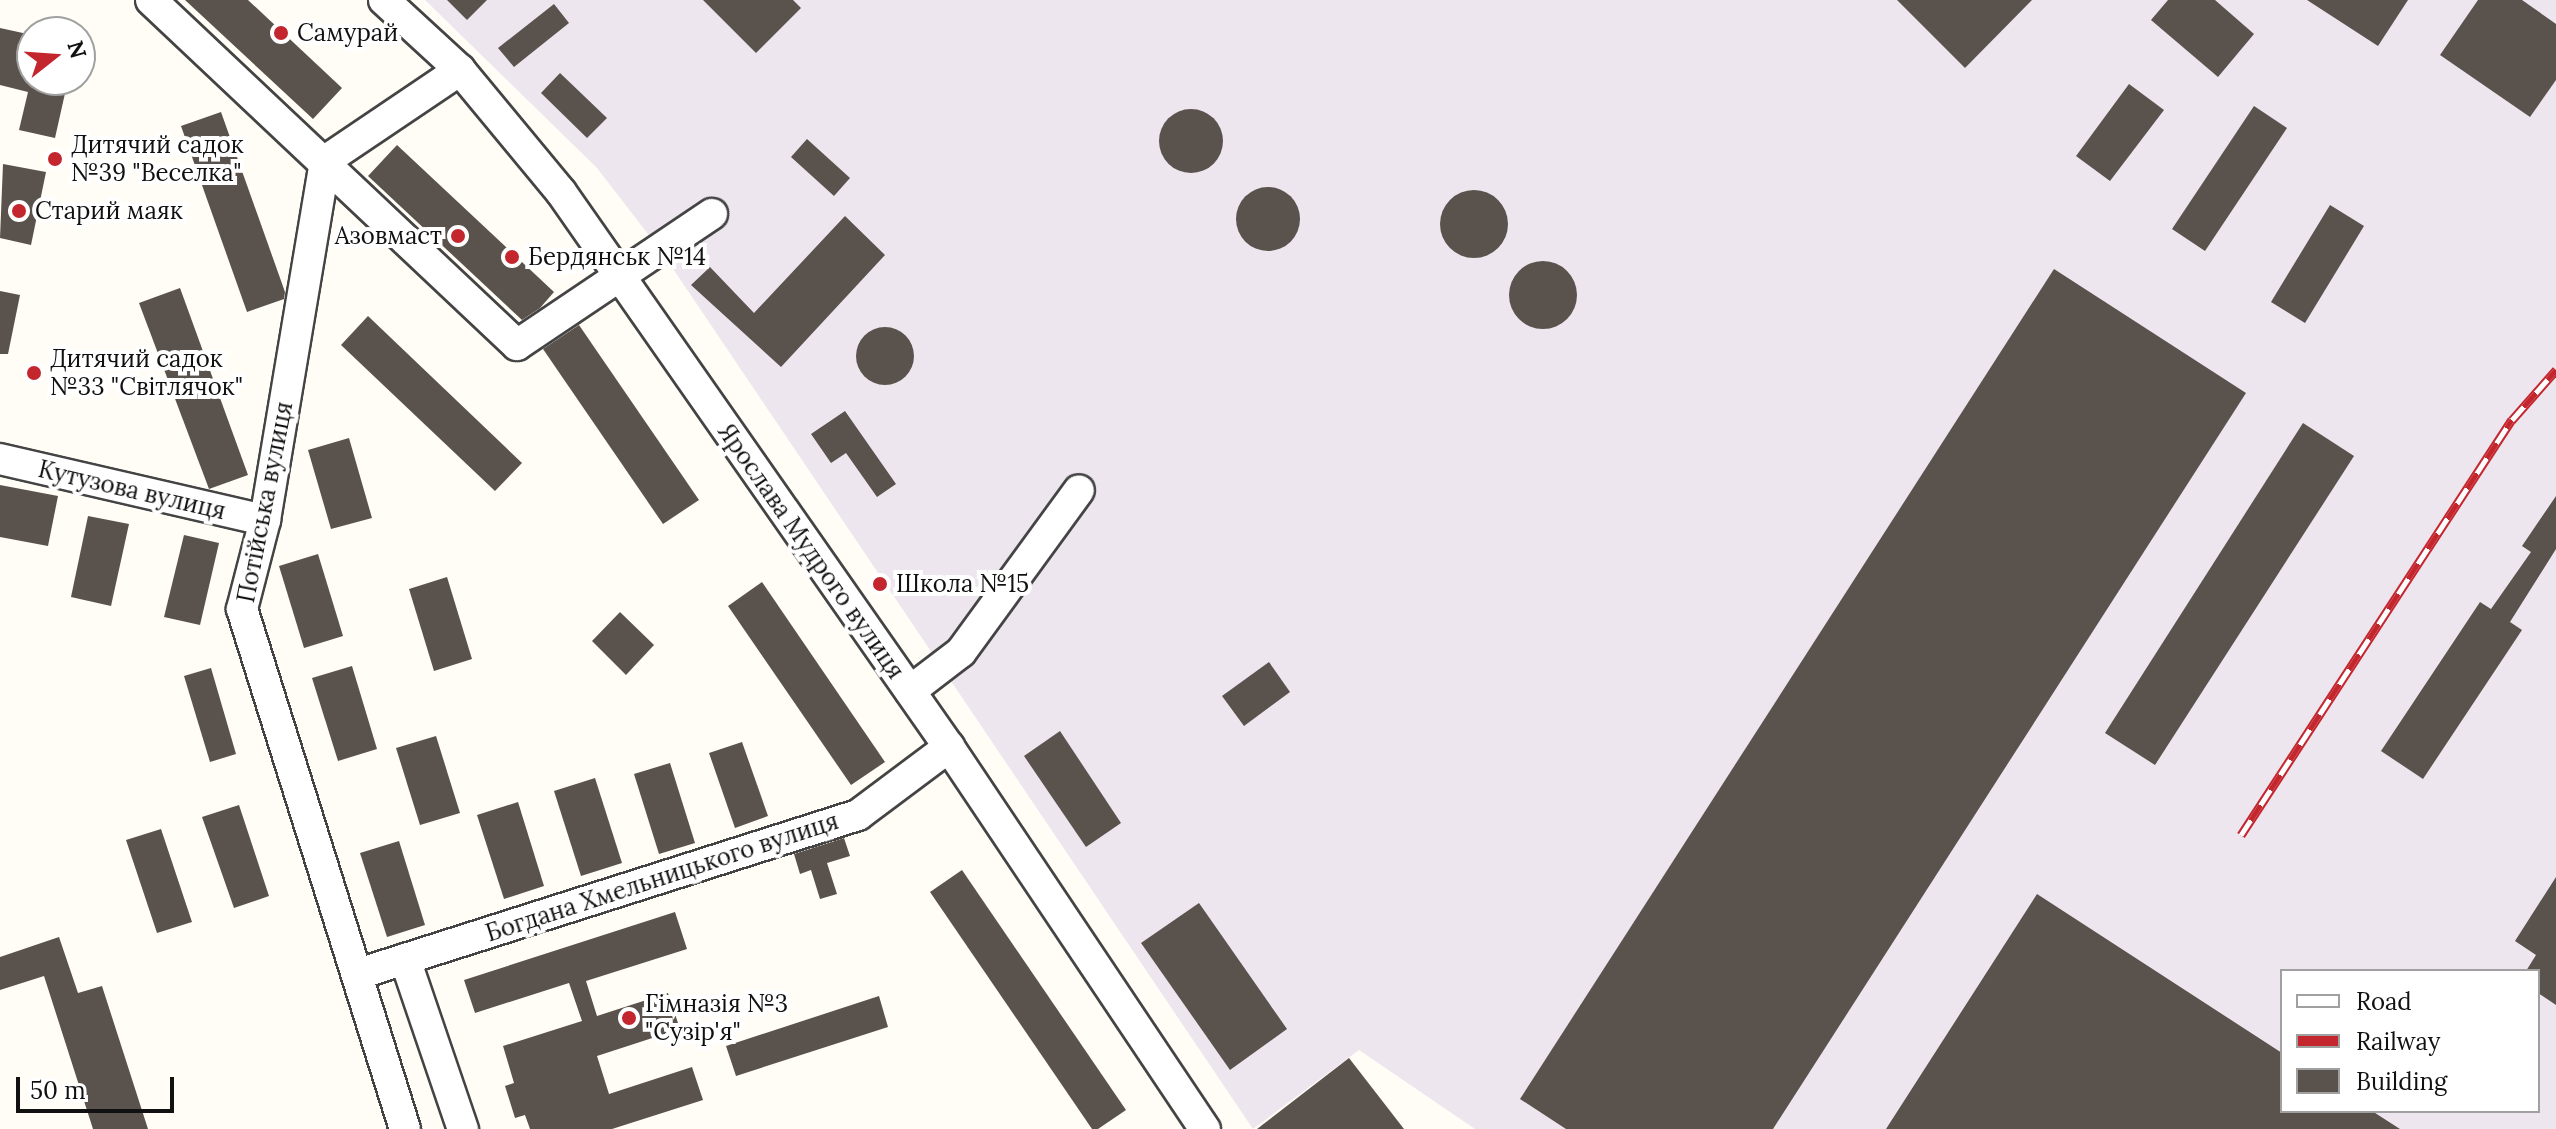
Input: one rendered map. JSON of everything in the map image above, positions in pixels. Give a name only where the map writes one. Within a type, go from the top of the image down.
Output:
[{"type":"street","points":[[151,0],[517,345],[712,214]]},
{"type":"street","name":"Ярослава Мудрого вулиця","points":[[384,0],[460,70],[561,192],[949,747],[1205,1129]]},
{"type":"street","points":[[325,161],[460,70]]},
{"type":"street","name":"Потійська вулиця","points":[[325,161],[265,520],[242,609],[405,1129]]},
{"type":"street","name":"Кутузова вулиця","points":[[0,459],[265,520]]},
{"type":"street","points":[[910,691],[961,652],[1079,490]]},
{"type":"street","name":"Богдана Хмельницького вулиця","points":[[358,974],[858,815],[949,747]]},
{"type":"street","points":[[405,959],[463,1129]]},
{"type":"shaded area","points":[[425,0],[2556,0],[2556,1129],[1475,1129],[1359,1050],[1253,1129],[661,251],[597,168]]},
{"type":"building","points":[[185,0],[248,0],[342,88],[313,119]]},
{"type":"building","points":[[447,0],[487,0],[467,20]]},
{"type":"building","points":[[703,0],[793,0],[801,8],[756,53]]},
{"type":"building","points":[[1897,0],[2032,0],[1965,68]]},
{"type":"building","points":[[2168,0],[2215,0],[2254,34],[2218,77],[2151,20]]},
{"type":"building","points":[[2307,0],[2408,0],[2378,46]]},
{"type":"building","points":[[2478,0],[2522,0],[2556,24],[2556,80],[2530,117],[2440,55]]},
{"type":"building","points":[[554,4],[569,23],[514,67],[498,48]]},
{"type":"building","points":[[0,28],[16,32],[16,89],[0,85]]},
{"type":"building","points":[[560,73],[607,118],[587,138],[541,93]]},
{"type":"building","points":[[2129,84],[2164,110],[2110,181],[2076,156]]},
{"type":"building","points":[[27,96],[64,96],[55,138],[19,130]]},
{"type":"building","points":[[2254,106],[2287,128],[2205,251],[2172,229]]},
{"type":"building","points":[[1185,109],[1197,109],[1214,118],[1221,129],[1221,153],[1214,164],[1197,173],[1185,173],[1173,168],[1164,159],[1159,147],[1159,135],[1164,123],[1173,114]]},
{"type":"building","points":[[221,112],[285,292],[284,299],[247,312],[181,126]]},
{"type":"building","points":[[807,139],[850,178],[834,196],[791,157]]},
{"type":"building","points":[[397,145],[554,292],[540,308],[522,320],[368,176]]},
{"type":"building","name":"Старий маяк","points":[[3,164],[46,172],[31,245],[0,238]]},
{"type":"building","points":[[1262,187],[1274,187],[1291,196],[1298,207],[1298,231],[1291,242],[1274,251],[1262,251],[1250,246],[1241,237],[1236,225],[1236,213],[1241,201],[1250,192]]},
{"type":"building","points":[[1474,190],[1498,200],[1508,224],[1498,248],[1474,258],[1450,248],[1440,224],[1450,200]]},
{"type":"building","points":[[2330,205],[2364,226],[2305,323],[2271,302]]},
{"type":"building","points":[[845,216],[885,255],[781,367],[691,285],[710,267],[754,313]]},
{"type":"building","points":[[1543,261],[1567,271],[1577,295],[1567,319],[1543,329],[1519,319],[1509,295],[1519,271]]},
{"type":"building","points":[[2054,269],[2246,393],[1773,1129],[1566,1129],[1520,1099]]},
{"type":"building","points":[[180,288],[248,475],[209,489],[139,303]]},
{"type":"building","points":[[0,291],[20,295],[8,354],[0,354]]},
{"type":"building","points":[[368,316],[522,463],[495,491],[341,345]]},
{"type":"building","points":[[579,325],[699,500],[663,524],[543,349]]},
{"type":"building","points":[[885,327],[906,335],[914,356],[906,377],[885,385],[864,377],[856,356],[864,335]]},
{"type":"building","points":[[845,411],[896,484],[877,497],[846,453],[831,463],[811,434]]},
{"type":"building","points":[[2303,423],[2354,456],[2155,765],[2105,733]]},
{"type":"building","points":[[349,438],[372,518],[331,529],[308,450]]},
{"type":"building","points":[[0,485],[58,496],[48,546],[0,537]]},
{"type":"building","points":[[2556,496],[2556,549],[2510,622],[2522,630],[2423,779],[2381,751],[2480,602],[2491,609],[2531,552],[2522,546]]},
{"type":"building","points":[[88,516],[129,524],[111,606],[71,597]]},
{"type":"building","points":[[184,535],[219,543],[200,625],[164,617]]},
{"type":"building","points":[[318,554],[343,636],[304,648],[279,566]]},
{"type":"building","points":[[447,577],[472,659],[434,671],[409,589]]},
{"type":"building","points":[[762,582],[885,762],[851,785],[728,606]]},
{"type":"building","points":[[620,612],[654,645],[626,675],[592,641]]},
{"type":"building","points":[[1269,662],[1290,692],[1244,726],[1222,696]]},
{"type":"building","points":[[352,666],[377,749],[338,761],[312,678]]},
{"type":"building","points":[[211,668],[236,754],[210,762],[184,676]]},
{"type":"building","points":[[1060,731],[1121,823],[1086,847],[1024,756]]},
{"type":"building","points":[[436,736],[460,813],[420,825],[396,748]]},
{"type":"building","points":[[742,742],[768,816],[735,828],[709,753]]},
{"type":"building","points":[[670,763],[695,843],[659,854],[634,774]]},
{"type":"building","points":[[595,778],[622,863],[581,876],[554,791]]},
{"type":"building","points":[[518,802],[544,886],[504,899],[477,815]]},
{"type":"building","points":[[239,805],[269,896],[234,908],[202,817]]},
{"type":"building","points":[[161,829],[192,922],[157,933],[126,840]]},
{"type":"building","points":[[844,838],[850,856],[827,863],[837,894],[820,899],[811,870],[800,874],[794,854]]},
{"type":"building","points":[[399,841],[425,925],[387,937],[360,853]]},
{"type":"building","points":[[962,870],[1126,1110],[1098,1129],[1092,1129],[930,892]]},
{"type":"building","points":[[2556,877],[2556,1005],[2540,994],[2540,969],[2527,969],[2536,955],[2515,941]]},
{"type":"building","points":[[2037,894],[2280,1052],[2280,1113],[2375,1113],[2400,1129],[1886,1129]]},
{"type":"building","points":[[1199,903],[1287,1029],[1230,1070],[1141,943]]},
{"type":"building","name":"Гімназія №3 \"Сузір'я\"","points":[[675,912],[687,949],[586,981],[597,1016],[668,993],[680,1029],[597,1056],[609,1094],[692,1067],[703,1100],[612,1129],[530,1129],[525,1115],[515,1118],[505,1086],[514,1083],[503,1046],[582,1021],[569,983],[475,1013],[464,980]]},
{"type":"building","points":[[59,937],[78,993],[102,986],[148,1129],[93,1129],[44,976],[0,990],[0,957]]},
{"type":"building","points":[[879,996],[888,1027],[736,1076],[726,1046]]},
{"type":"building","points":[[1349,1058],[1404,1129],[1257,1129]]},
{"type":"railway","points":[[2241,835],[2512,420],[2556,370]]},
{"type":"place","name":"Самурай","points":[[281,33]]},
{"type":"place","name":"Дитячий садок №39 \"Веселка\"","points":[[55,159]]},
{"type":"place","name":"Старий маяк","points":[[19,211]]},
{"type":"place","name":"Азовмаст","points":[[458,236]]},
{"type":"place","name":"Бердянськ №14","points":[[512,257]]},
{"type":"place","name":"Дитячий садок №33 \"Світлячок\"","points":[[34,373]]},
{"type":"place","name":"Школа №15","points":[[880,584]]},
{"type":"place","name":"Гімназія №3 \"Сузір'я\"","points":[[629,1018]]}]
